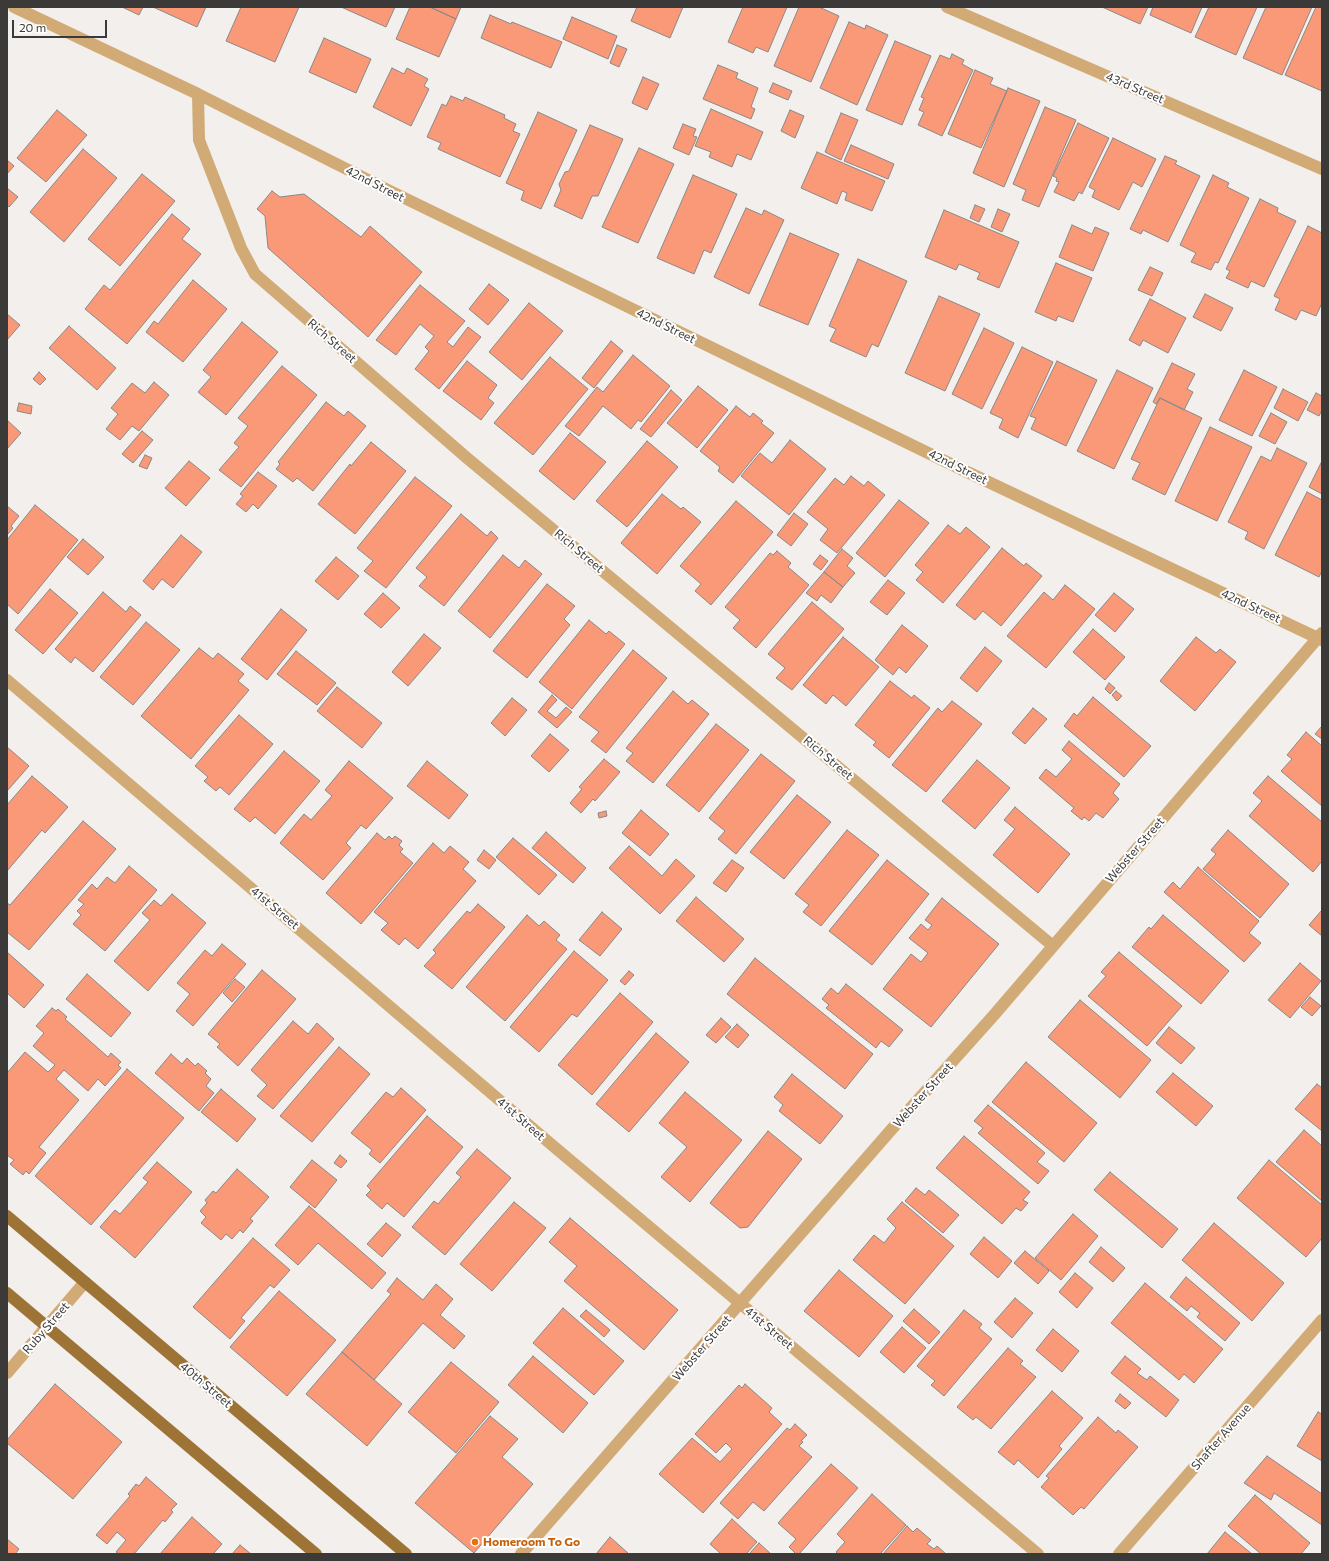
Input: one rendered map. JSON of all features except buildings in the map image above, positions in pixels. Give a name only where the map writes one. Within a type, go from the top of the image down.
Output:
[{"type":"main road","name":"40th Street","points":[[7,1216],[406,1554]]},
{"type":"main road","points":[[7,1292],[316,1554]]},
{"type":"street","name":"42nd Street","points":[[14,7],[198,94],[398,195],[968,472],[1321,637]]},
{"type":"street","name":"43rd Street","points":[[947,7],[1322,169]]},
{"type":"street","name":"Rich Street","points":[[198,94],[199,140],[241,248],[255,274],[467,458],[1053,946]]},
{"type":"street","name":"Webster Street","points":[[521,1554],[1321,637]]},
{"type":"street","name":"41st Street","points":[[7,680],[740,1304],[1038,1554]]},
{"type":"street","name":"Ruby Street","points":[[7,1373],[85,1282]]},
{"type":"street","name":"Shafter Avenue","points":[[1119,1554],[1322,1320]]},
{"type":"place","name":"Homeroom To Go","points":[[475,1542]]}]
